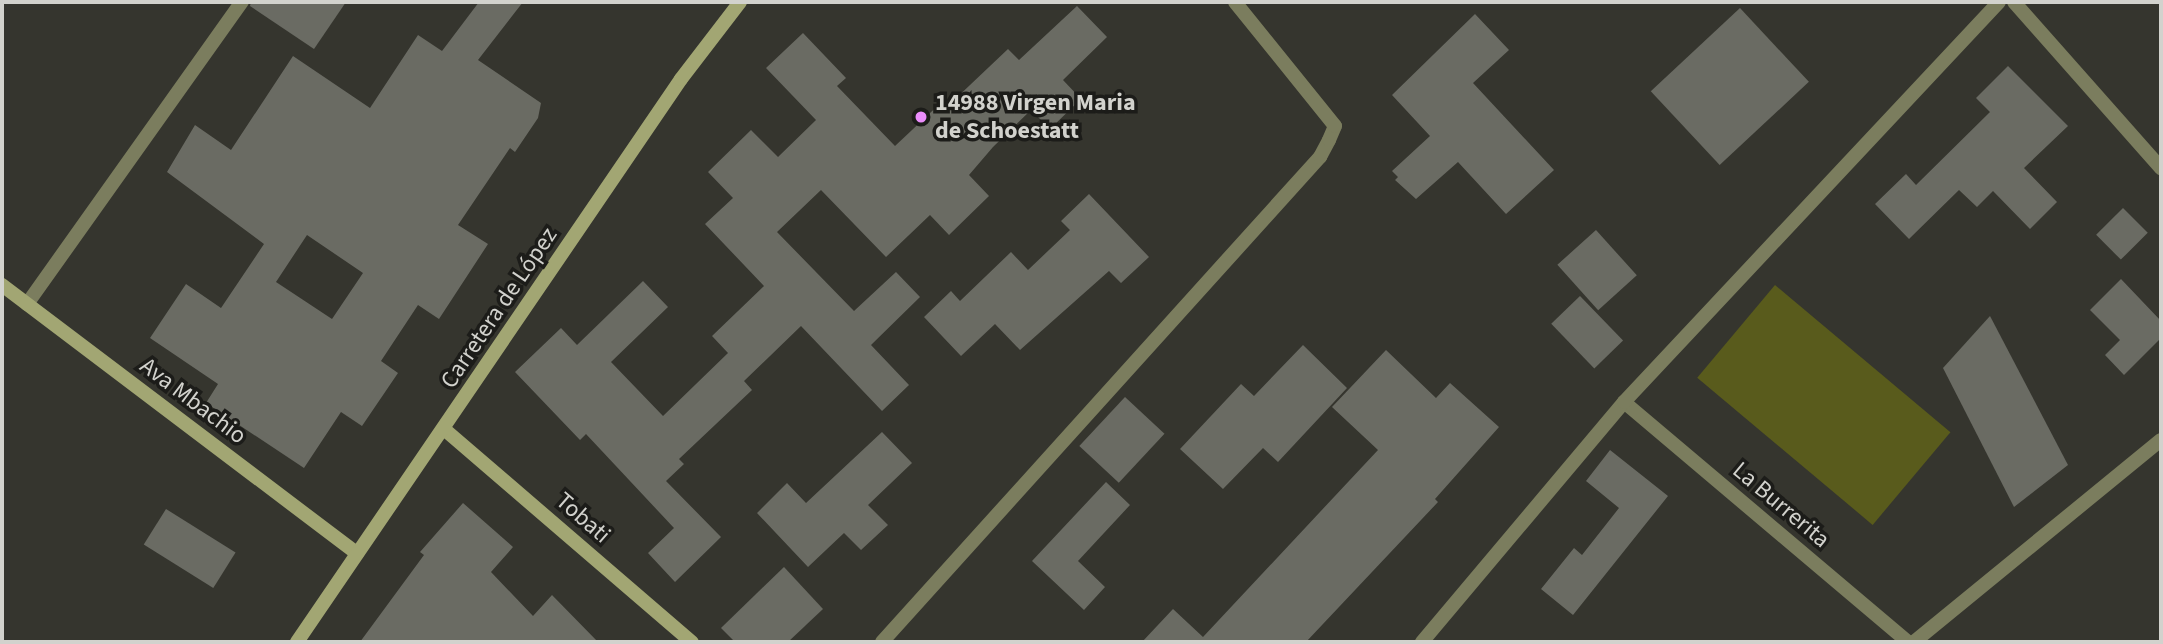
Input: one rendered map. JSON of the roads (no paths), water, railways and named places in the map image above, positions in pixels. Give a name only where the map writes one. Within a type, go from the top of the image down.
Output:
[{"type":"main road","name":"Carretera de López","points":[[297,642],[681,79],[740,2]]},
{"type":"main road","name":"Ava Mbachio","points":[[2,285],[357,553]]},
{"type":"main road","name":"Tobati","points":[[444,429],[692,642]]},
{"type":"street","points":[[27,304],[242,2]]},
{"type":"street","points":[[882,642],[1320,156],[1335,126],[1235,2]]},
{"type":"street","points":[[1422,642],[1624,402],[1999,2]]},
{"type":"street","points":[[2014,2],[2161,168]]},
{"type":"street","name":"La Burrerita","points":[[1624,402],[1908,642]]},
{"type":"street","points":[[1914,642],[2161,440]]},
{"type":"place","name":"14988 Virgen Maria de Schoestatt","points":[[921,117]]}]
